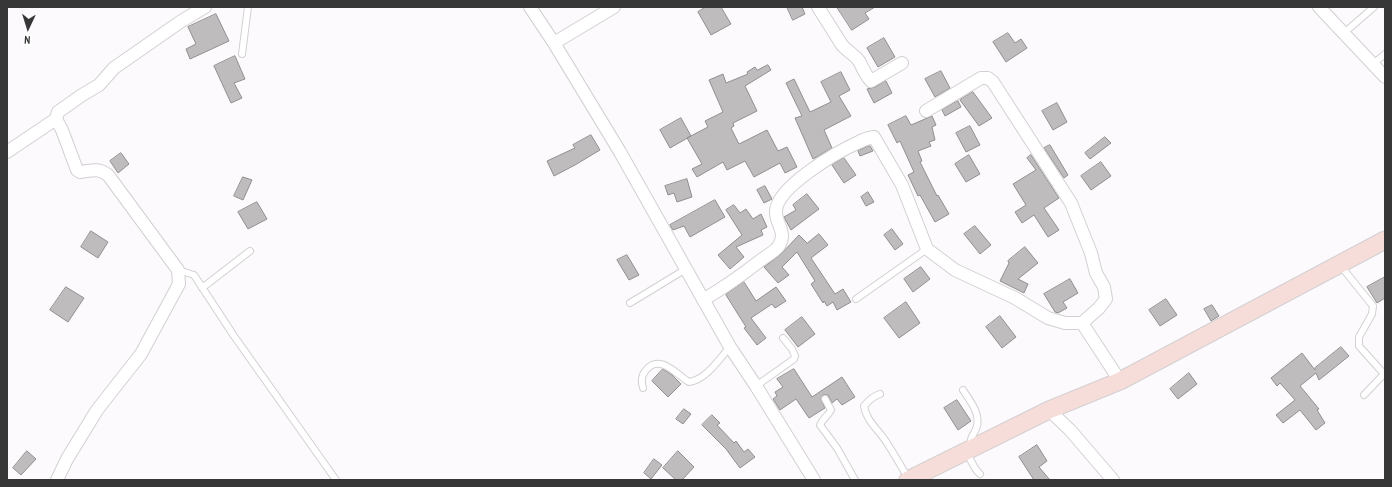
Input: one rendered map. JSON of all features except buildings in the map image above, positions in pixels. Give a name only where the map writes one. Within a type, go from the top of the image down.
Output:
[{"type":"street","points":[[7,152],[56,119],[58,112],[77,98],[99,85],[114,68],[180,22],[205,7]]},
{"type":"street","points":[[530,7],[554,43],[620,152],[730,347],[814,480]]},
{"type":"street","points":[[554,43],[614,7]]},
{"type":"street","points":[[818,7],[842,45],[858,60],[871,80],[902,63]]},
{"type":"street","points":[[1319,7],[1385,77]]},
{"type":"street","points":[[703,300],[743,274],[777,247],[782,238],[782,231],[776,212],[778,201],[796,182],[823,161],[858,142],[874,137],[902,185],[927,249],[956,270],[1015,298],[1048,318],[1065,323],[1082,323],[1099,308],[1106,299],[1104,287],[1096,273],[1091,253],[1071,203],[993,82],[988,78],[981,78],[926,111]]},
{"type":"street","points":[[56,119],[62,130],[77,170],[80,172],[96,170],[102,171],[108,175],[178,270],[179,284],[141,354],[97,410],[67,459],[57,480]]},
{"type":"street","points":[[908,480],[1049,410],[1120,381],[1385,240]]},
{"type":"street","points":[[1082,323],[1120,381]]},
{"type":"street","points":[[1049,410],[1070,430],[1113,480]]},
{"type":"lane","points":[[242,54],[248,7]]},
{"type":"lane","points":[[1344,33],[1374,7]]},
{"type":"lane","points":[[1373,64],[1385,54]]},
{"type":"lane","points":[[856,299],[927,249]]},
{"type":"lane","points":[[202,288],[250,251]]},
{"type":"lane","points":[[1338,264],[1373,306],[1372,314],[1359,337],[1360,346],[1384,374],[1364,395]]},
{"type":"lane","points":[[630,303],[686,269]]},
{"type":"lane","points":[[178,270],[194,275],[234,336],[336,480]]},
{"type":"lane","points":[[756,386],[794,359],[795,356],[792,349],[783,338]]},
{"type":"lane","points":[[643,388],[641,382],[643,375],[646,369],[652,365],[666,365],[674,369],[689,382],[697,381],[703,377],[730,347]]},
{"type":"lane","points":[[962,390],[976,412],[978,421],[970,438],[967,450],[975,470],[980,474]]},
{"type":"lane","points":[[880,394],[868,401],[864,406],[864,410],[874,427],[886,441],[908,480]]},
{"type":"lane","points":[[825,399],[831,410],[829,414],[822,419],[820,425],[837,448],[855,480]]}]
